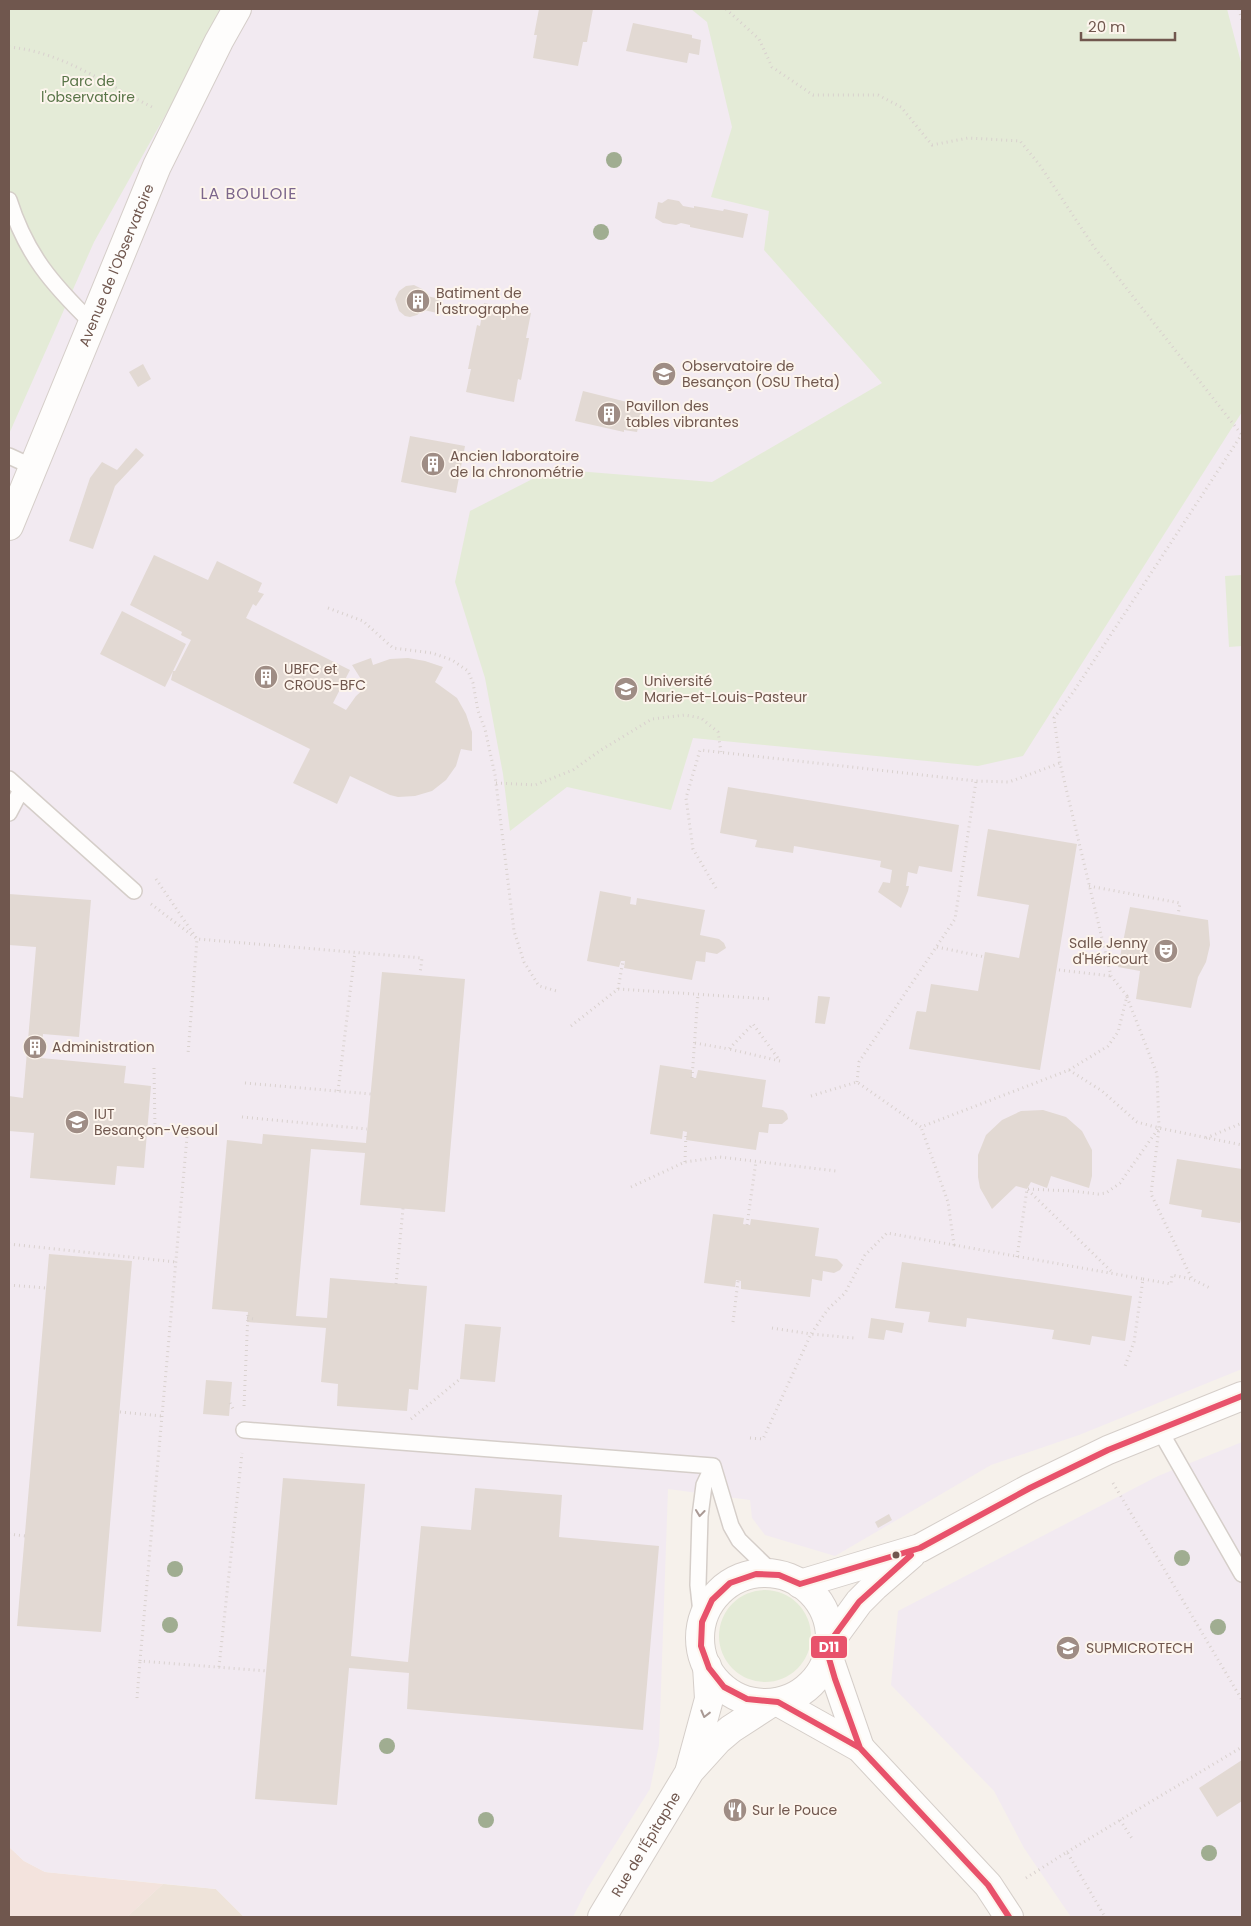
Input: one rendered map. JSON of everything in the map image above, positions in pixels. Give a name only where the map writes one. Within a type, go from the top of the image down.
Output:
[{"type":"street","name":"Avenue de l'Observatoire","points":[[9,526],[157,166],[219,41],[237,9]]},
{"type":"street","points":[[860,1748],[828,1649],[828,1626],[823,1609],[813,1595],[800,1584],[774,1574],[754,1574],[734,1582],[717,1594],[702,1622],[701,1644],[707,1666],[720,1685],[733,1694],[755,1702],[774,1702],[791,1698],[809,1685],[822,1668],[828,1649],[859,1602],[920,1548],[1030,1488],[1108,1450],[1242,1396]]},
{"type":"street","points":[[800,1584],[920,1548]]},
{"type":"street","name":"Rue de l'Épitaphe","points":[[690,1771],[709,1699],[707,1666]]},
{"type":"street","points":[[774,1702],[860,1748],[988,1885],[1009,1917]]},
{"type":"street","name":"Rue de l'Épitaphe","points":[[602,1917],[690,1771],[718,1740],[731,1729],[774,1702]]},
{"type":"lane","points":[[9,200],[15,220],[24,239],[42,269],[60,292],[92,323]]},
{"type":"lane","points":[[9,456],[33,467]]},
{"type":"lane","points":[[9,779],[134,891]]},
{"type":"lane","points":[[9,813],[21,790]]},
{"type":"lane","points":[[1159,1429],[1242,1574]]},
{"type":"lane","points":[[244,1430],[713,1466]]},
{"type":"lane","points":[[713,1466],[731,1526],[739,1540],[774,1574]]},
{"type":"lane","points":[[702,1622],[698,1585],[700,1516],[704,1485],[713,1466]]},
{"type":"path","points":[[726,9],[760,39],[772,67],[813,95],[878,95],[901,107],[932,145],[968,138],[1020,141],[1039,164],[1094,247],[1242,435],[1080,683],[1054,718],[1060,763],[1084,855],[1111,976],[1127,996],[1157,1074],[1159,1128],[1151,1194],[1192,1279]]},
{"type":"path","points":[[1239,9],[1242,21]]},
{"type":"path","points":[[9,47],[24,48],[78,67],[160,110]]},
{"type":"path","points":[[328,608],[363,621],[392,648],[432,653],[452,660],[468,671],[474,683],[478,711],[485,728],[496,783],[514,931],[524,962],[539,986],[557,990]]},
{"type":"path","points":[[496,783],[535,785],[573,770],[601,750],[652,720],[685,715],[701,718],[718,732],[721,752]]},
{"type":"path","points":[[716,888],[693,849],[686,798],[700,750],[976,781],[1009,782],[1060,763]]},
{"type":"path","points":[[857,1082],[859,1062],[955,918],[976,781]]},
{"type":"path","points":[[188,1054],[196,938],[149,869],[134,891],[196,938],[422,958],[420,974]]},
{"type":"path","points":[[1090,886],[1180,904],[1178,915]]},
{"type":"path","points":[[936,947],[984,956]]},
{"type":"path","points":[[338,1091],[355,952]]},
{"type":"path","points":[[571,1026],[618,989],[623,961]]},
{"type":"path","points":[[1059,970],[1111,976]]},
{"type":"path","points":[[618,989],[770,999]]},
{"type":"path","points":[[692,1078],[698,994]]},
{"type":"path","points":[[921,1127],[1069,1070],[1108,1046],[1118,1032],[1127,996]]},
{"type":"path","points":[[695,1043],[729,1048],[780,1061],[753,1024],[729,1048]]},
{"type":"path","points":[[154,1068],[154,1130],[181,1132]]},
{"type":"path","points":[[1069,1070],[1102,1091],[1137,1122],[1206,1138],[1242,1144]]},
{"type":"path","points":[[811,1096],[857,1082]]},
{"type":"path","points":[[857,1082],[921,1127],[948,1202],[954,1245]]},
{"type":"path","points":[[245,1083],[371,1094]]},
{"type":"path","points":[[242,1117],[367,1129]]},
{"type":"path","points":[[1206,1138],[1242,1122]]},
{"type":"path","points":[[1028,1189],[1106,1193],[1120,1183],[1159,1128]]},
{"type":"path","points":[[684,1162],[686,1132]]},
{"type":"path","points":[[138,1698],[187,1137]]},
{"type":"path","points":[[631,1187],[684,1162],[720,1157],[836,1171]]},
{"type":"path","points":[[747,1225],[756,1161]]},
{"type":"path","points":[[1017,1257],[1028,1189]]},
{"type":"path","points":[[1028,1189],[1113,1274]]},
{"type":"path","points":[[396,1284],[403,1208]]},
{"type":"path","points":[[750,1438],[763,1439],[811,1334],[828,1309],[845,1293],[865,1255],[887,1233],[1171,1284],[1172,1275],[1192,1279],[1210,1288]]},
{"type":"path","points":[[9,1244],[176,1262]]},
{"type":"path","points":[[1124,1369],[1134,1342],[1143,1279]]},
{"type":"path","points":[[733,1322],[738,1281]]},
{"type":"path","points":[[9,1285],[46,1288]]},
{"type":"path","points":[[220,1667],[244,1430],[248,1312]]},
{"type":"path","points":[[248,1318],[255,1319]]},
{"type":"path","points":[[772,1328],[854,1338]]},
{"type":"path","points":[[386,1440],[460,1379]]},
{"type":"path","points":[[120,1412],[162,1416]]},
{"type":"path","points":[[1113,1483],[1242,1700]]},
{"type":"path","points":[[9,1534],[25,1536]]},
{"type":"path","points":[[140,1661],[267,1671]]},
{"type":"path","points":[[1026,1878],[1242,1747]]},
{"type":"path","points":[[1120,1820],[1133,1840]]},
{"type":"path","points":[[1067,1852],[1105,1917]]},
{"type":"shaded area","name":"Université Marie-et-Louis-Pasteur","points":[[9,9],[1242,9],[1242,1369],[1079,1435],[991,1465],[835,1556],[765,1535],[752,1518],[750,1500],[668,1489],[659,1745],[650,1789],[587,1889],[573,1917],[244,1917],[216,1889],[45,1872],[24,1861],[9,1847]]},
{"type":"shaded area","name":"SUPMICROTECH","points":[[1242,1442],[1242,1917],[1071,1917],[1024,1848],[994,1791],[891,1685],[898,1611],[1158,1476]]},
{"type":"shaded area","points":[[9,1847],[24,1861],[45,1872],[163,1884],[127,1917],[9,1917]]},
{"type":"shaded area","points":[[163,1884],[216,1889],[244,1917],[127,1917]]},
{"type":"green space","name":"Parc de l'observatoire","points":[[9,9],[225,9],[94,242],[9,434]]},
{"type":"green space","points":[[691,9],[1227,9],[1242,66],[1242,412],[1023,756],[978,766],[693,738],[671,810],[567,787],[510,831],[503,774],[485,678],[455,582],[470,511],[552,469],[712,482],[882,383],[764,250],[769,211],[711,197],[732,127],[707,22]]},
{"type":"green space","points":[[1242,575],[1242,646],[1229,647],[1225,576]]},
{"type":"green space","points":[[765,1590],[783,1593],[798,1603],[808,1618],[811,1636],[808,1654],[798,1669],[783,1679],[765,1682],[747,1679],[732,1669],[722,1654],[719,1636],[722,1618],[732,1603],[747,1593]]},
{"type":"building","points":[[539,9],[593,9],[587,42],[583,42],[578,66],[533,58],[537,35],[534,35]]},
{"type":"building","points":[[633,23],[692,35],[692,38],[701,40],[699,55],[689,53],[687,63],[626,51]]},
{"type":"building","points":[[668,199],[679,201],[683,206],[723,211],[724,209],[748,214],[743,238],[690,227],[690,225],[681,223],[676,225],[663,223],[655,218],[658,202],[662,203]]},
{"type":"building","name":"Batiment de l'astrographe","points":[[414,285],[422,289],[427,296],[440,299],[437,313],[424,310],[410,317],[405,316],[399,311],[395,299],[399,291],[406,286]]},
{"type":"building","points":[[484,303],[531,313],[526,338],[529,338],[521,380],[518,379],[514,402],[466,392],[471,369],[468,369],[477,325],[480,326]]},
{"type":"building","points":[[143,364],[151,379],[138,387],[129,372]]},
{"type":"building","name":"Pavillon des tables vibrantes","points":[[583,391],[631,403],[630,405],[643,408],[637,432],[624,430],[624,432],[575,421]]},
{"type":"building","name":"Ancien laboratoire de la chronométrie","points":[[410,436],[465,446],[456,493],[401,482]]},
{"type":"building","points":[[136,448],[144,455],[115,486],[93,549],[69,541],[90,478],[102,462],[117,470]]},
{"type":"building","name":"UBFC et CROUS-BFC","points":[[154,555],[208,580],[217,561],[262,583],[258,592],[264,594],[256,606],[253,604],[246,618],[350,670],[333,703],[346,710],[356,696],[366,687],[352,665],[371,658],[373,665],[390,659],[408,658],[443,667],[435,682],[457,698],[466,714],[472,732],[472,751],[461,749],[456,766],[446,780],[432,791],[415,796],[398,797],[390,795],[350,776],[337,804],[293,783],[310,749],[171,680],[173,671],[175,671],[191,640],[181,635],[182,632],[130,605]]},
{"type":"building","points":[[122,611],[186,644],[165,687],[100,654]]},
{"type":"building","points":[[728,787],[959,825],[952,872],[919,866],[917,874],[908,872],[906,886],[909,886],[901,908],[878,892],[883,882],[890,883],[892,870],[880,867],[881,861],[794,846],[793,853],[755,847],[757,840],[720,833]]},
{"type":"building","points":[[988,829],[1077,844],[1040,1070],[909,1049],[916,1013],[917,1011],[926,1012],[931,984],[978,991],[985,952],[1019,958],[1029,905],[977,896]]},
{"type":"building","points":[[600,891],[631,897],[630,904],[636,905],[637,898],[705,910],[700,935],[719,939],[726,948],[717,954],[706,952],[705,962],[696,961],[692,980],[624,968],[625,961],[621,961],[619,967],[587,961]]},
{"type":"building","name":"Administration","points":[[9,894],[91,900],[79,1037],[43,1034],[41,1058],[126,1066],[124,1083],[151,1086],[144,1168],[117,1166],[115,1185],[30,1178],[34,1133],[9,1131],[9,1096],[23,1098],[36,947],[9,945]]},
{"type":"building","points":[[1130,907],[1208,920],[1210,945],[1206,962],[1198,977],[1191,1008],[1136,999],[1140,971],[1118,967]]},
{"type":"building","points":[[382,972],[465,979],[445,1212],[360,1205],[365,1153],[311,1149],[296,1316],[327,1318],[330,1278],[427,1286],[418,1390],[409,1389],[407,1411],[337,1406],[338,1384],[321,1382],[326,1328],[247,1322],[248,1312],[212,1309],[227,1140],[262,1144],[263,1134],[366,1143]]},
{"type":"building","points":[[818,996],[830,997],[825,1024],[815,1023]]},
{"type":"building","points":[[660,1065],[692,1070],[692,1078],[696,1078],[698,1070],[766,1080],[762,1107],[783,1110],[787,1114],[788,1119],[782,1124],[769,1124],[768,1133],[759,1132],[756,1150],[686,1140],[687,1132],[683,1131],[682,1139],[650,1134]]},
{"type":"building","points":[[1043,1110],[1066,1117],[1082,1131],[1092,1150],[1092,1176],[1089,1188],[1051,1176],[1047,1188],[1031,1182],[1027,1189],[1016,1186],[992,1209],[980,1188],[978,1177],[978,1155],[986,1135],[1002,1120],[1021,1111]]},
{"type":"building","points":[[1177,1159],[1242,1169],[1242,1215],[1240,1223],[1201,1217],[1202,1210],[1169,1204]]},
{"type":"building","points":[[713,1214],[744,1218],[743,1224],[747,1225],[750,1225],[751,1219],[819,1228],[815,1256],[837,1259],[843,1265],[840,1270],[834,1273],[823,1271],[822,1281],[812,1279],[810,1297],[741,1289],[741,1281],[736,1280],[735,1287],[704,1283]]},
{"type":"building","points":[[49,1254],[132,1261],[101,1632],[17,1626]]},
{"type":"building","points":[[902,1262],[1132,1296],[1125,1341],[1092,1336],[1090,1345],[1052,1339],[1054,1330],[967,1318],[966,1327],[928,1322],[930,1312],[895,1308]]},
{"type":"building","points":[[871,1318],[904,1323],[902,1333],[886,1330],[884,1340],[868,1338]]},
{"type":"building","points":[[465,1324],[501,1327],[495,1382],[460,1379]]},
{"type":"building","points":[[206,1380],[232,1382],[229,1416],[203,1414]]},
{"type":"building","points":[[283,1478],[365,1484],[351,1656],[408,1662],[421,1526],[471,1530],[475,1488],[562,1495],[559,1537],[659,1546],[643,1730],[407,1709],[409,1673],[349,1668],[337,1805],[255,1799]]},
{"type":"building","points":[[889,1514],[892,1520],[878,1528],[875,1522]]},
{"type":"building","points":[[1242,1760],[1242,1801],[1217,1817],[1199,1788]]},
{"type":"building","name":"Sur le Pouce","points":[[733,1799],[745,1806],[738,1821],[725,1814]]},
{"type":"transit line","name":"D11","points":[[1009,1917],[988,1885],[860,1748],[778,1702],[747,1699],[724,1687],[709,1668],[701,1646],[702,1622],[712,1600],[730,1583],[756,1574],[779,1575],[800,1584],[920,1548],[1030,1488],[1108,1450],[1242,1396]]},
{"type":"transit line","name":"D11","points":[[873,1762],[860,1748],[835,1679],[828,1655],[829,1643],[859,1602],[911,1555]]},
{"type":"place","name":"Batiment de l'astrographe","points":[[418,301]]},
{"type":"place","name":"Observatoire de Besançon (OSU Theta)","points":[[664,374]]},
{"type":"place","name":"Pavillon des tables vibrantes","points":[[609,414]]},
{"type":"place","name":"Ancien laboratoire de la chronométrie","points":[[433,464]]},
{"type":"place","name":"UBFC et CROUS-BFC","points":[[266,677]]},
{"type":"place","name":"Université Marie-et-Louis-Pasteur","points":[[626,689]]},
{"type":"place","name":"Salle Jenny d'Héricourt","points":[[1166,951]]},
{"type":"place","name":"Administration","points":[[35,1047]]},
{"type":"place","name":"IUT Besançon-Vesoul","points":[[77,1122]]},
{"type":"place","name":"SUPMICROTECH","points":[[1068,1648]]},
{"type":"place","name":"Sur le Pouce","points":[[735,1810]]},
{"type":"district","name":"LA BOULOIE","points":[[249,193]]}]
